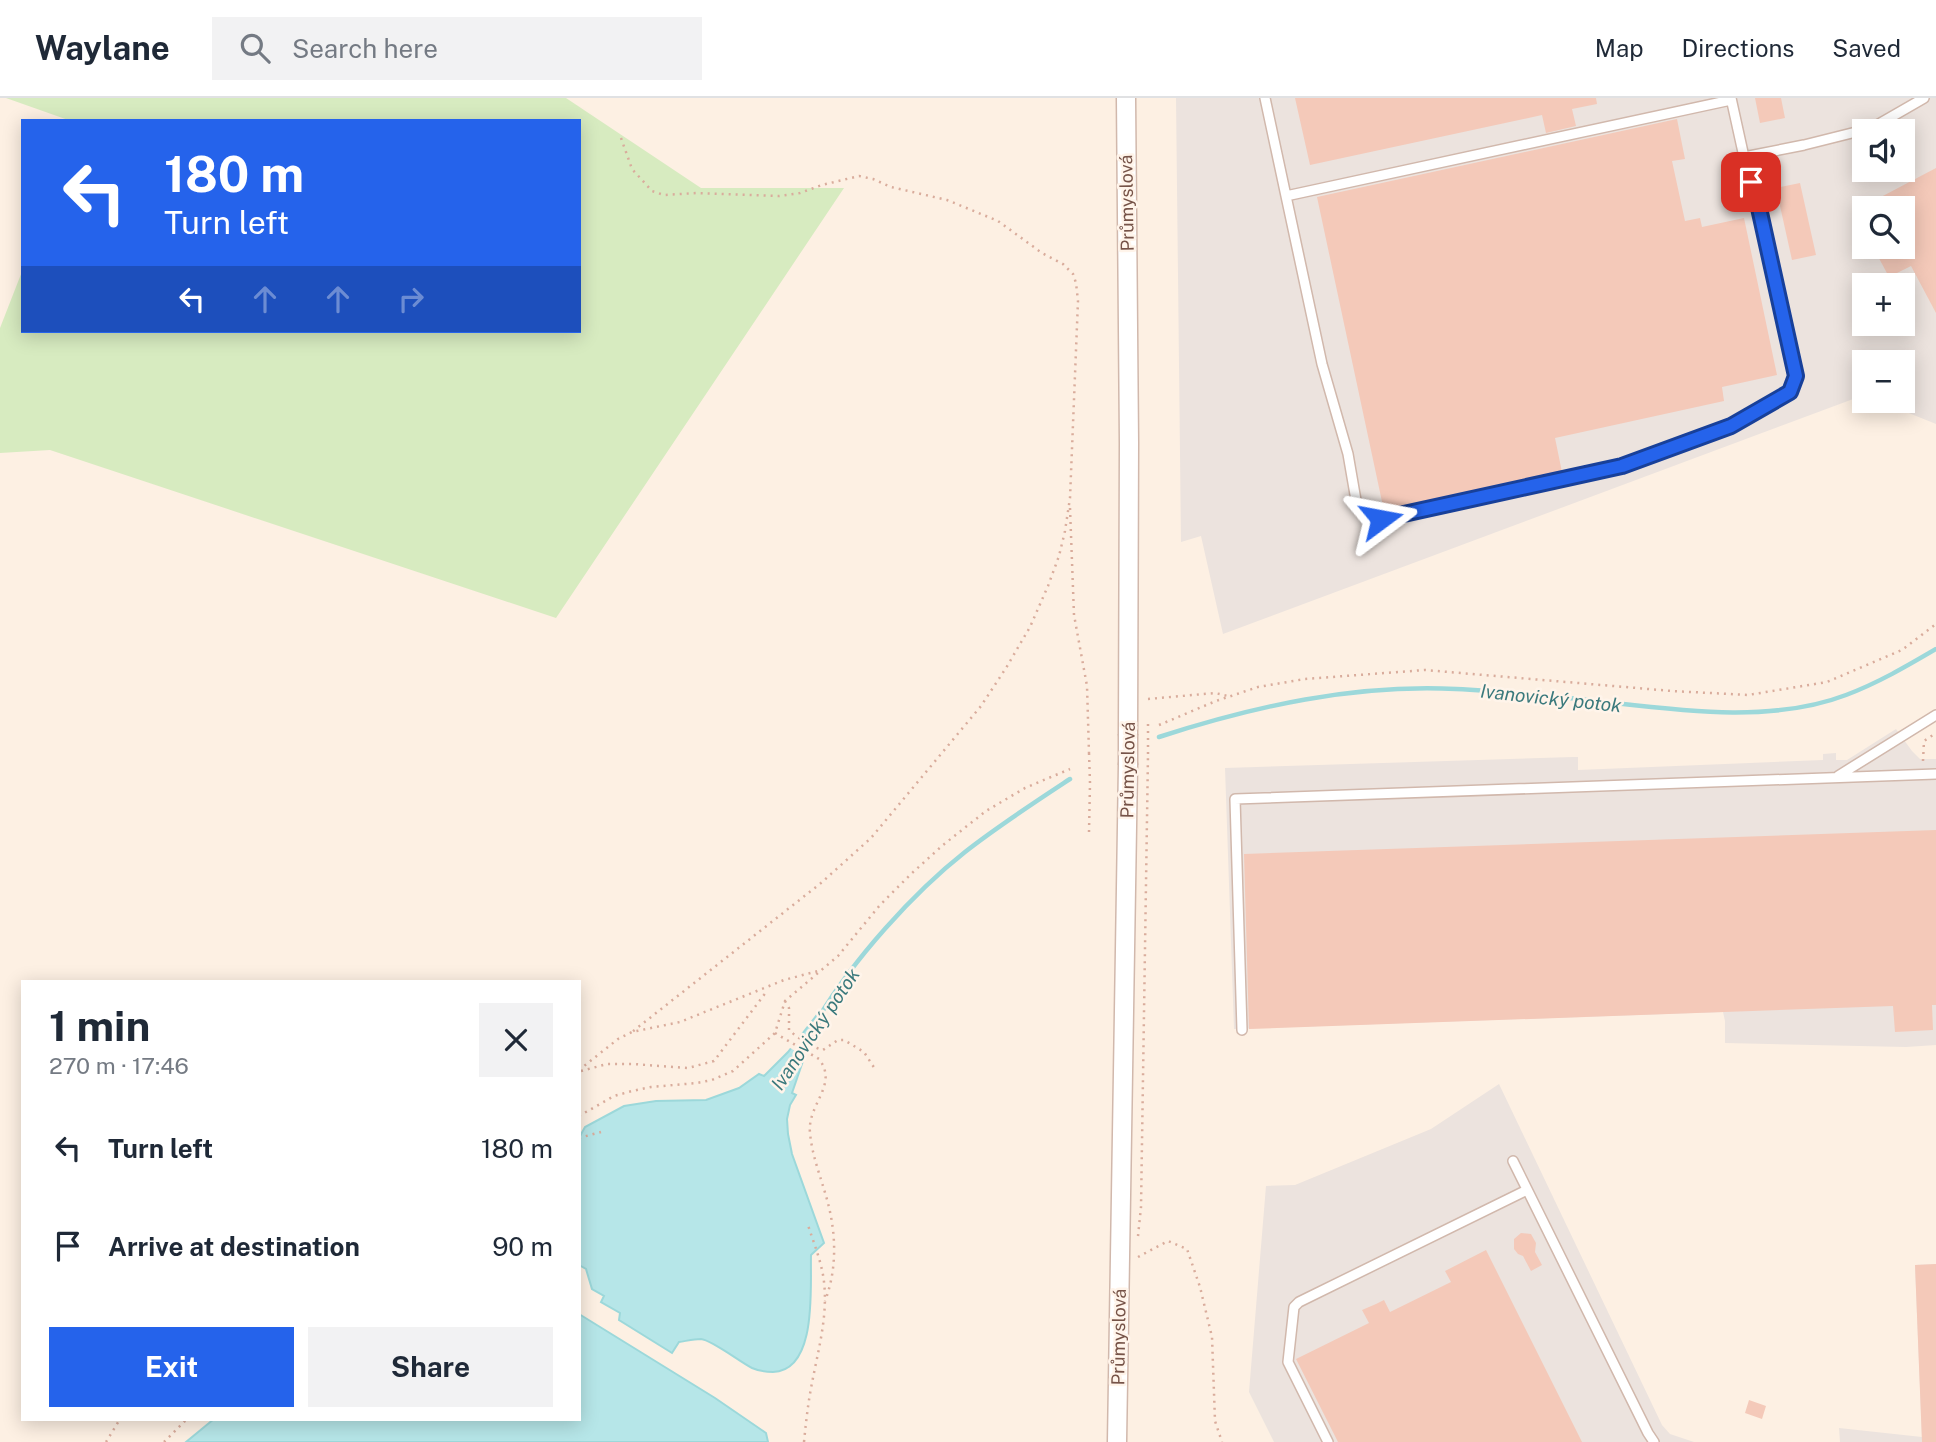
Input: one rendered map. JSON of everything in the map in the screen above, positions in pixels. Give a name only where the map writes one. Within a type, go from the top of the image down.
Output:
[{"type":"street","name":"Průmyslová","points":[[1117,1442],[1128,765],[1126,98]]},
{"type":"lane","points":[[1265,98],[1286,196],[1322,363],[1348,454],[1357,506],[1361,513],[1381,519],[1622,466],[1731,426],[1790,392],[1796,376],[1759,208],[1731,99],[1286,196]]},
{"type":"lane","points":[[1744,157],[1872,128],[1924,98]]},
{"type":"lane","points":[[1837,777],[1936,715]]},
{"type":"lane","points":[[1242,1030],[1235,799],[1936,774]]},
{"type":"lane","points":[[1513,1161],[1654,1442]]},
{"type":"lane","points":[[1328,1442],[1288,1362],[1294,1307],[1299,1302],[1527,1190]]},
{"type":"path","points":[[621,138],[632,169],[652,191],[664,195],[696,193],[779,196],[800,193],[859,176],[975,210],[998,221],[1042,253],[1063,264],[1073,274],[1078,301],[1070,498],[1074,615],[1087,686],[1089,832]]},
{"type":"path","points":[[581,1068],[607,1046],[632,1032],[821,883],[871,838],[981,706],[1030,627],[1059,556],[1070,498]]},
{"type":"path","points":[[1159,725],[1258,687],[1305,679],[1425,670],[1748,695],[1827,682],[1902,650],[1936,624]]},
{"type":"path","points":[[1148,699],[1215,694],[1230,697]]},
{"type":"path","points":[[1148,723],[1148,754]]},
{"type":"path","points":[[1924,775],[1924,741],[1936,733]]},
{"type":"path","points":[[581,1115],[604,1101],[632,1091],[696,1083],[723,1076],[741,1065],[775,1033],[785,1001],[838,956],[888,897],[943,845],[1005,799],[1070,769]]},
{"type":"path","points":[[632,1032],[680,1021],[784,980],[821,970]]},
{"type":"path","points":[[581,1070],[607,1064],[688,1068],[714,1061],[764,995],[765,989]]},
{"type":"path","points":[[785,1001],[789,1008],[789,1030],[794,1035],[823,1050],[838,1040],[844,1040],[864,1052],[875,1069]]},
{"type":"path","points":[[775,1033],[819,1059],[827,1074],[826,1085],[815,1105],[810,1127],[817,1166],[830,1210],[835,1246],[804,1442]]},
{"type":"path","points":[[581,1137],[601,1132]]},
{"type":"path","points":[[808,1225],[821,1267],[825,1301]]},
{"type":"path","points":[[1132,1261],[1168,1241],[1187,1249],[1200,1287],[1212,1337],[1215,1421],[1222,1442]]},
{"type":"path","points":[[106,1442],[119,1421]]},
{"type":"path","points":[[164,1442],[185,1421]]},
{"type":"shaded area","points":[[1176,98],[1936,98],[1936,424],[1909,413],[1915,413],[1915,350],[1852,350],[1852,399],[1223,634],[1201,536],[1181,542]]},
{"type":"shaded area","points":[[1896,729],[1920,759],[1936,759],[1936,1045],[1906,1047],[1725,1043],[1723,1012],[1234,1029],[1225,768],[1578,757],[1578,770],[1823,760],[1823,754],[1836,753],[1836,760],[1847,760]]},
{"type":"shaded area","points":[[1499,1084],[1662,1425],[1670,1434],[1694,1442],[1274,1442],[1249,1392],[1266,1186],[1295,1185],[1431,1129]]},
{"type":"shaded area","points":[[1936,1264],[1936,1442],[1840,1442],[1839,1428],[1922,1437],[1915,1265]]},
{"type":"green space","points":[[6,98],[566,98],[701,188],[844,188],[556,618],[50,450],[0,453],[0,328],[21,274],[21,333],[581,333],[581,119],[65,119]]},
{"type":"water","points":[[820,1011],[824,1014],[803,1061],[792,1093],[796,1095],[790,1105],[787,1119],[792,1154],[824,1243],[811,1255],[810,1305],[805,1342],[798,1358],[788,1368],[773,1372],[752,1368],[701,1339],[679,1342],[672,1353],[619,1320],[620,1313],[601,1302],[604,1296],[592,1289],[586,1269],[581,1266],[581,1134],[585,1127],[624,1106],[656,1101],[706,1100],[739,1088],[759,1074],[764,1076],[788,1052]]},
{"type":"water","points":[[581,1315],[715,1398],[766,1433],[768,1442],[186,1442],[212,1421],[581,1421]]},
{"type":"pier","points":[[796,1034],[814,1045],[808,1059],[787,1046]]},
{"type":"building","points":[[1295,98],[1596,98],[1597,104],[1572,109],[1576,126],[1546,133],[1542,115],[1310,165]]},
{"type":"building","points":[[1755,98],[1781,98],[1785,118],[1760,123]]},
{"type":"building","points":[[1677,119],[1685,159],[1672,161],[1685,221],[1700,218],[1702,227],[1744,218],[1777,375],[1722,387],[1724,401],[1555,438],[1562,472],[1384,511],[1317,197]]},
{"type":"building","points":[[1936,168],[1936,313],[1911,266],[1897,273],[1887,273],[1879,259],[1915,259],[1915,196],[1883,196],[1909,182],[1915,182],[1915,179]]},
{"type":"building","points":[[1800,183],[1816,255],[1792,260],[1776,188]]},
{"type":"building","points":[[1936,830],[1936,1005],[1932,1005],[1933,1030],[1895,1032],[1893,1006],[1249,1029],[1244,854]]},
{"type":"building","points":[[1521,1233],[1531,1234],[1536,1243],[1535,1252],[1542,1265],[1531,1271],[1523,1256],[1514,1249],[1514,1239]]},
{"type":"building","points":[[1486,1250],[1582,1442],[1338,1442],[1296,1359],[1369,1323],[1362,1310],[1384,1300],[1390,1312],[1451,1282],[1445,1271]]},
{"type":"building","points":[[1936,1264],[1936,1442],[1922,1442],[1915,1265]]},
{"type":"building","points":[[1749,1400],[1766,1406],[1762,1419],[1745,1413]]},
{"type":"waterway","name":"Ivanovický potok","points":[[1159,737],[1268,707],[1343,694],[1418,688],[1506,692],[1685,710],[1784,710],[1846,695],[1892,674],[1936,649]]},
{"type":"waterway","name":"Ivanovický potok","points":[[819,1017],[866,951],[925,887],[978,842],[1070,779]]},
{"type":"route","points":[[1381,519],[1622,466],[1731,426],[1790,392],[1796,376],[1751,182]]}]
